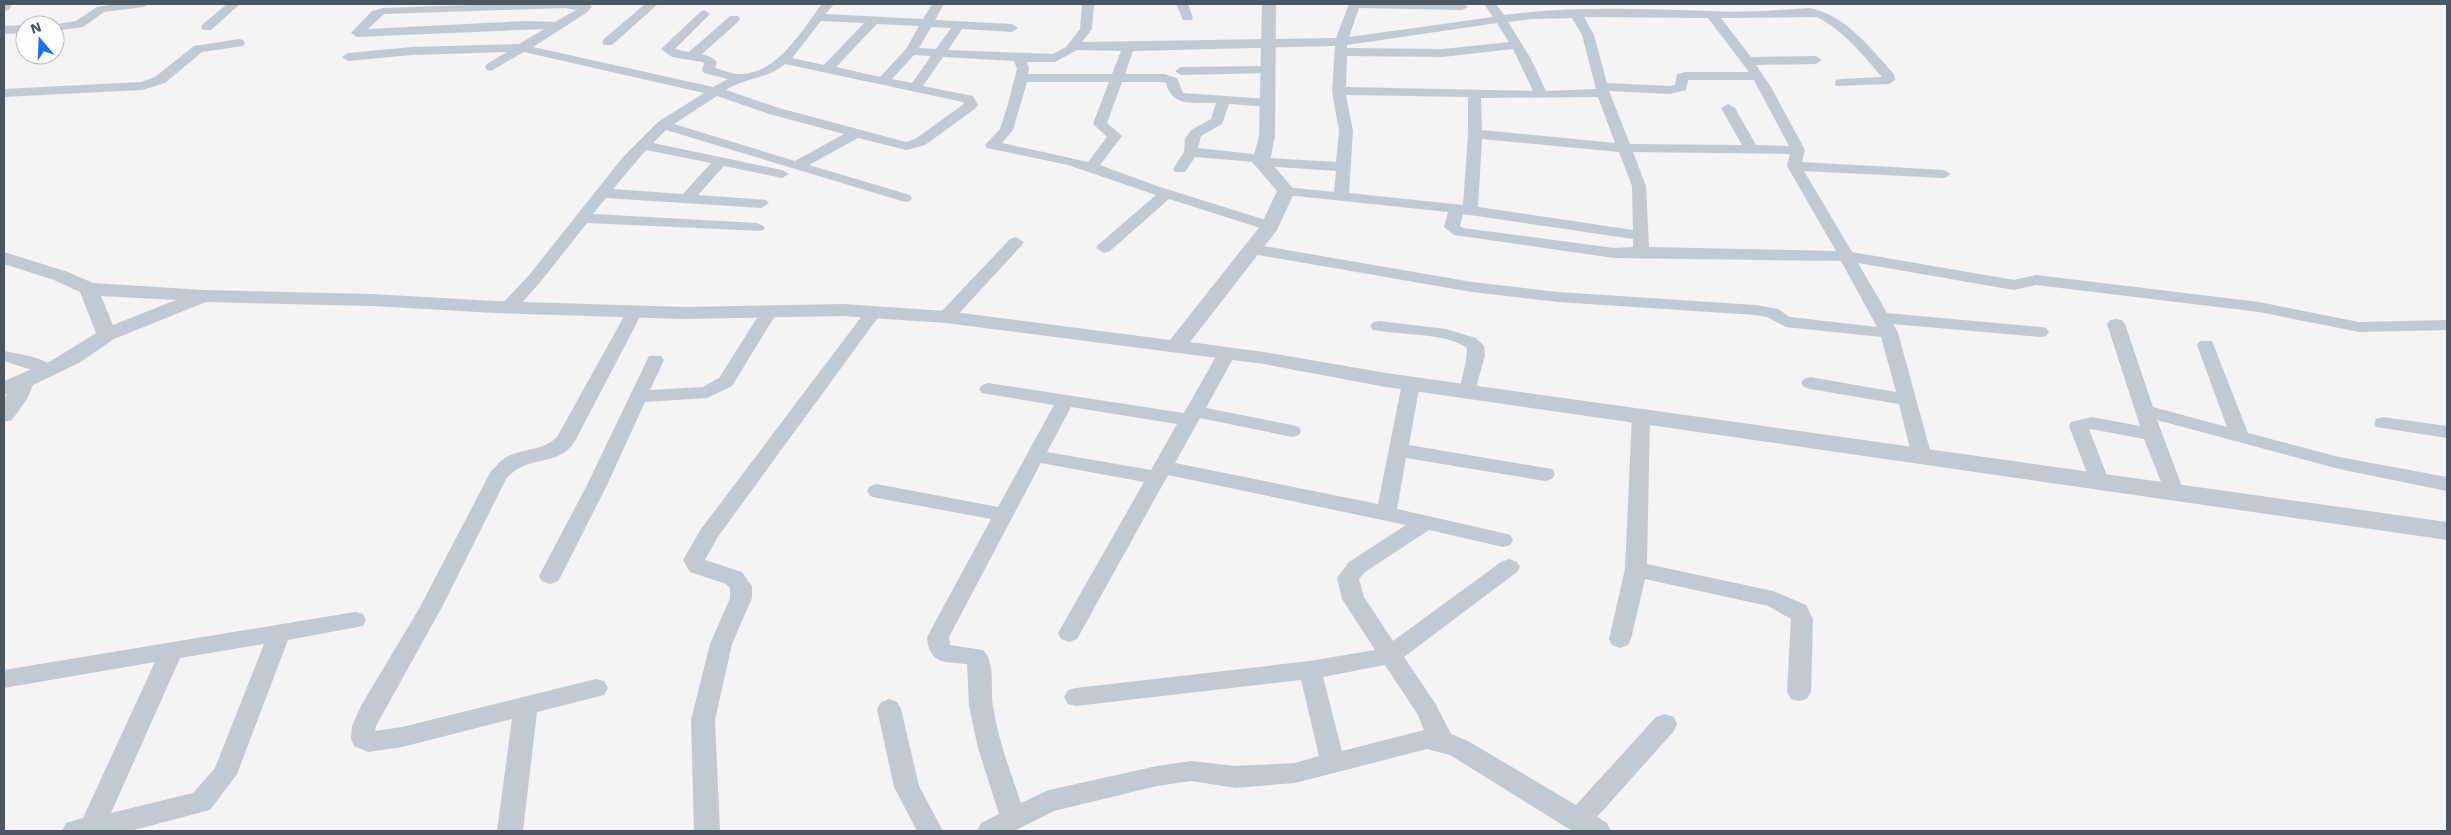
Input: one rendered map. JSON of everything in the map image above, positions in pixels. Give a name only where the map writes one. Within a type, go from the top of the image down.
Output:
[{"type":"street","points":[[65,26],[79,24],[102,6],[143,4]]},
{"type":"street","points":[[207,27],[234,4]]},
{"type":"street","points":[[608,42],[652,4]]},
{"type":"street","points":[[508,308],[536,277],[628,160],[663,125],[715,90],[741,78],[773,68],[782,60],[828,4]]},
{"type":"street","points":[[883,81],[911,51],[938,4]]},
{"type":"street","points":[[911,51],[1020,58],[1055,58],[1073,46],[1086,29],[1088,4]]},
{"type":"street","points":[[1182,4],[1187,18]]},
{"type":"street","points":[[1262,160],[1267,136],[1270,45],[1269,4]]},
{"type":"street","points":[[1341,196],[1346,130],[1338,91],[1341,47],[1355,4],[1461,6],[1470,24],[1487,49]]},
{"type":"street","points":[[1490,4],[1516,46],[1541,95]]},
{"type":"street","points":[[491,67],[559,26],[586,7],[565,5],[383,11],[376,13],[357,33],[532,25],[559,26]]},
{"type":"street","points":[[1341,47],[1531,15],[1680,13],[1712,15],[1810,12],[1823,14],[1844,28],[1889,77],[1889,80],[1841,83]]},
{"type":"street","points":[[704,14],[667,49],[711,62],[708,70],[741,78]]},
{"type":"street","points":[[1576,14],[1588,35],[1602,90],[1639,186],[1641,250],[1638,252]]},
{"type":"street","points":[[1712,15],[1758,76],[1798,150],[1794,166],[1847,256],[1889,333],[1922,456]]},
{"type":"street","points":[[818,17],[1012,28]]},
{"type":"street","points":[[692,56],[734,19]]},
{"type":"street","points":[[827,69],[874,20]]},
{"type":"street","points":[[915,88],[959,25]]},
{"type":"street","points":[[4,92],[142,86],[160,80],[198,49],[239,43]]},
{"type":"street","points":[[1073,46],[1270,45],[1443,53],[1516,46]]},
{"type":"street","points":[[1090,169],[1113,140],[1112,132],[1100,124],[1128,47]]},
{"type":"street","points":[[348,57],[412,52],[522,48],[715,90],[749,104],[911,146],[920,142],[971,105],[968,99],[782,60]]},
{"type":"street","points":[[1020,58],[1022,70],[1015,104],[1006,130],[992,145],[1028,151],[1090,169],[1270,226]]},
{"type":"street","points":[[1748,61],[1816,60]]},
{"type":"street","points":[[1180,71],[1268,70]]},
{"type":"street","points":[[1338,91],[1541,95],[1602,90],[1670,90],[1681,87],[1682,78],[1685,76],[1758,76]]},
{"type":"street","points":[[1020,78],[1169,79],[1172,81],[1175,93],[1180,97],[1268,103]]},
{"type":"street","points":[[1474,93],[1475,134],[1464,209],[1452,223],[1454,230],[1459,232],[1614,253],[1847,256],[1965,275],[2014,286],[2036,280],[2259,307],[2359,327],[2447,325]]},
{"type":"street","points":[[1180,169],[1191,152],[1192,139],[1196,133],[1217,121],[1224,100]]},
{"type":"street","points":[[1728,108],[1752,150]]},
{"type":"street","points":[[663,125],[699,134],[862,188],[905,198]]},
{"type":"street","points":[[796,166],[856,133]]},
{"type":"street","points":[[1475,134],[1624,148],[1798,150]]},
{"type":"street","points":[[643,145],[782,174]]},
{"type":"street","points":[[1191,152],[1343,167]]},
{"type":"street","points":[[1262,160],[1286,191],[1464,209],[1641,236]]},
{"type":"street","points":[[686,199],[721,161]]},
{"type":"street","points":[[1794,166],[1944,174]]},
{"type":"street","points":[[1175,346],[1270,226],[1286,191]]},
{"type":"street","points":[[602,192],[761,203]]},
{"type":"street","points":[[1104,248],[1166,193]]},
{"type":"street","points":[[582,218],[757,228]]},
{"type":"street","points":[[946,317],[1016,242]]},
{"type":"street","points":[[1252,249],[1472,287],[1558,297],[1756,310],[1772,314],[1786,322],[1889,333]]},
{"type":"street","points":[[4,258],[61,276],[89,289],[205,296],[372,300],[508,308],[634,312],[844,310],[946,317],[1226,353],[1411,383],[2447,531]]},
{"type":"street","points":[[89,289],[107,334]]},
{"type":"street","points":[[4,415],[16,399],[14,385],[47,370],[107,334],[205,296]]},
{"type":"street","points":[[638,397],[707,392],[726,382],[770,311]]},
{"type":"street","points":[[596,688],[378,742],[368,742],[363,739],[362,734],[375,705],[422,625],[498,476],[508,464],[517,460],[547,455],[557,450],[564,441],[634,312]]},
{"type":"street","points":[[708,831],[703,720],[721,644],[741,598],[741,586],[734,578],[698,567],[694,560],[708,534],[874,312]]},
{"type":"street","points":[[1880,318],[2040,332]]},
{"type":"street","points":[[2116,324],[2144,411],[2174,492]]},
{"type":"street","points":[[1379,326],[1455,336],[1471,341],[1476,346],[1476,354],[1468,391]]},
{"type":"street","points":[[2206,345],[2240,437]]},
{"type":"street","points":[[1070,633],[1226,353]]},
{"type":"street","points":[[4,356],[47,370]]},
{"type":"street","points":[[550,576],[597,485],[655,360]]},
{"type":"street","points":[[1386,513],[1411,383]]},
{"type":"street","points":[[1810,383],[1908,400]]},
{"type":"street","points":[[988,388],[1065,401],[1191,416],[1292,431]]},
{"type":"street","points":[[1014,818],[990,748],[981,706],[978,658],[975,656],[945,653],[939,649],[937,644],[941,630],[1005,515],[1065,401]]},
{"type":"street","points":[[2144,411],[2339,463],[2447,484]]},
{"type":"street","points":[[1620,638],[1636,569],[1641,415]]},
{"type":"street","points":[[2099,481],[2078,426],[2090,423],[2152,434]]},
{"type":"street","points":[[2383,423],[2447,432]]},
{"type":"street","points":[[1398,450],[1545,474]]},
{"type":"street","points":[[1036,456],[1160,473],[1386,513],[1503,540]]},
{"type":"street","points":[[877,491],[1005,515]]},
{"type":"street","points":[[1426,522],[1357,567],[1348,578],[1353,598],[1427,710],[1442,741]]},
{"type":"street","points":[[1076,697],[1310,670],[1356,663],[1390,655],[1509,567]]},
{"type":"street","points":[[1636,569],[1773,599],[1798,610],[1802,619],[1799,692]]},
{"type":"street","points":[[4,679],[355,620]]},
{"type":"street","points":[[83,830],[181,809],[201,802],[210,793],[225,774],[280,632]]},
{"type":"street","points":[[83,830],[172,651]]},
{"type":"street","points":[[1310,670],[1332,763]]},
{"type":"street","points":[[510,831],[526,706]]},
{"type":"street","points":[[889,708],[907,787],[917,810],[930,831]]},
{"type":"street","points":[[990,831],[1049,802],[1157,776],[1191,771],[1236,777],[1295,773],[1427,739],[1442,741],[1459,748],[1588,826],[1665,724]]}]
